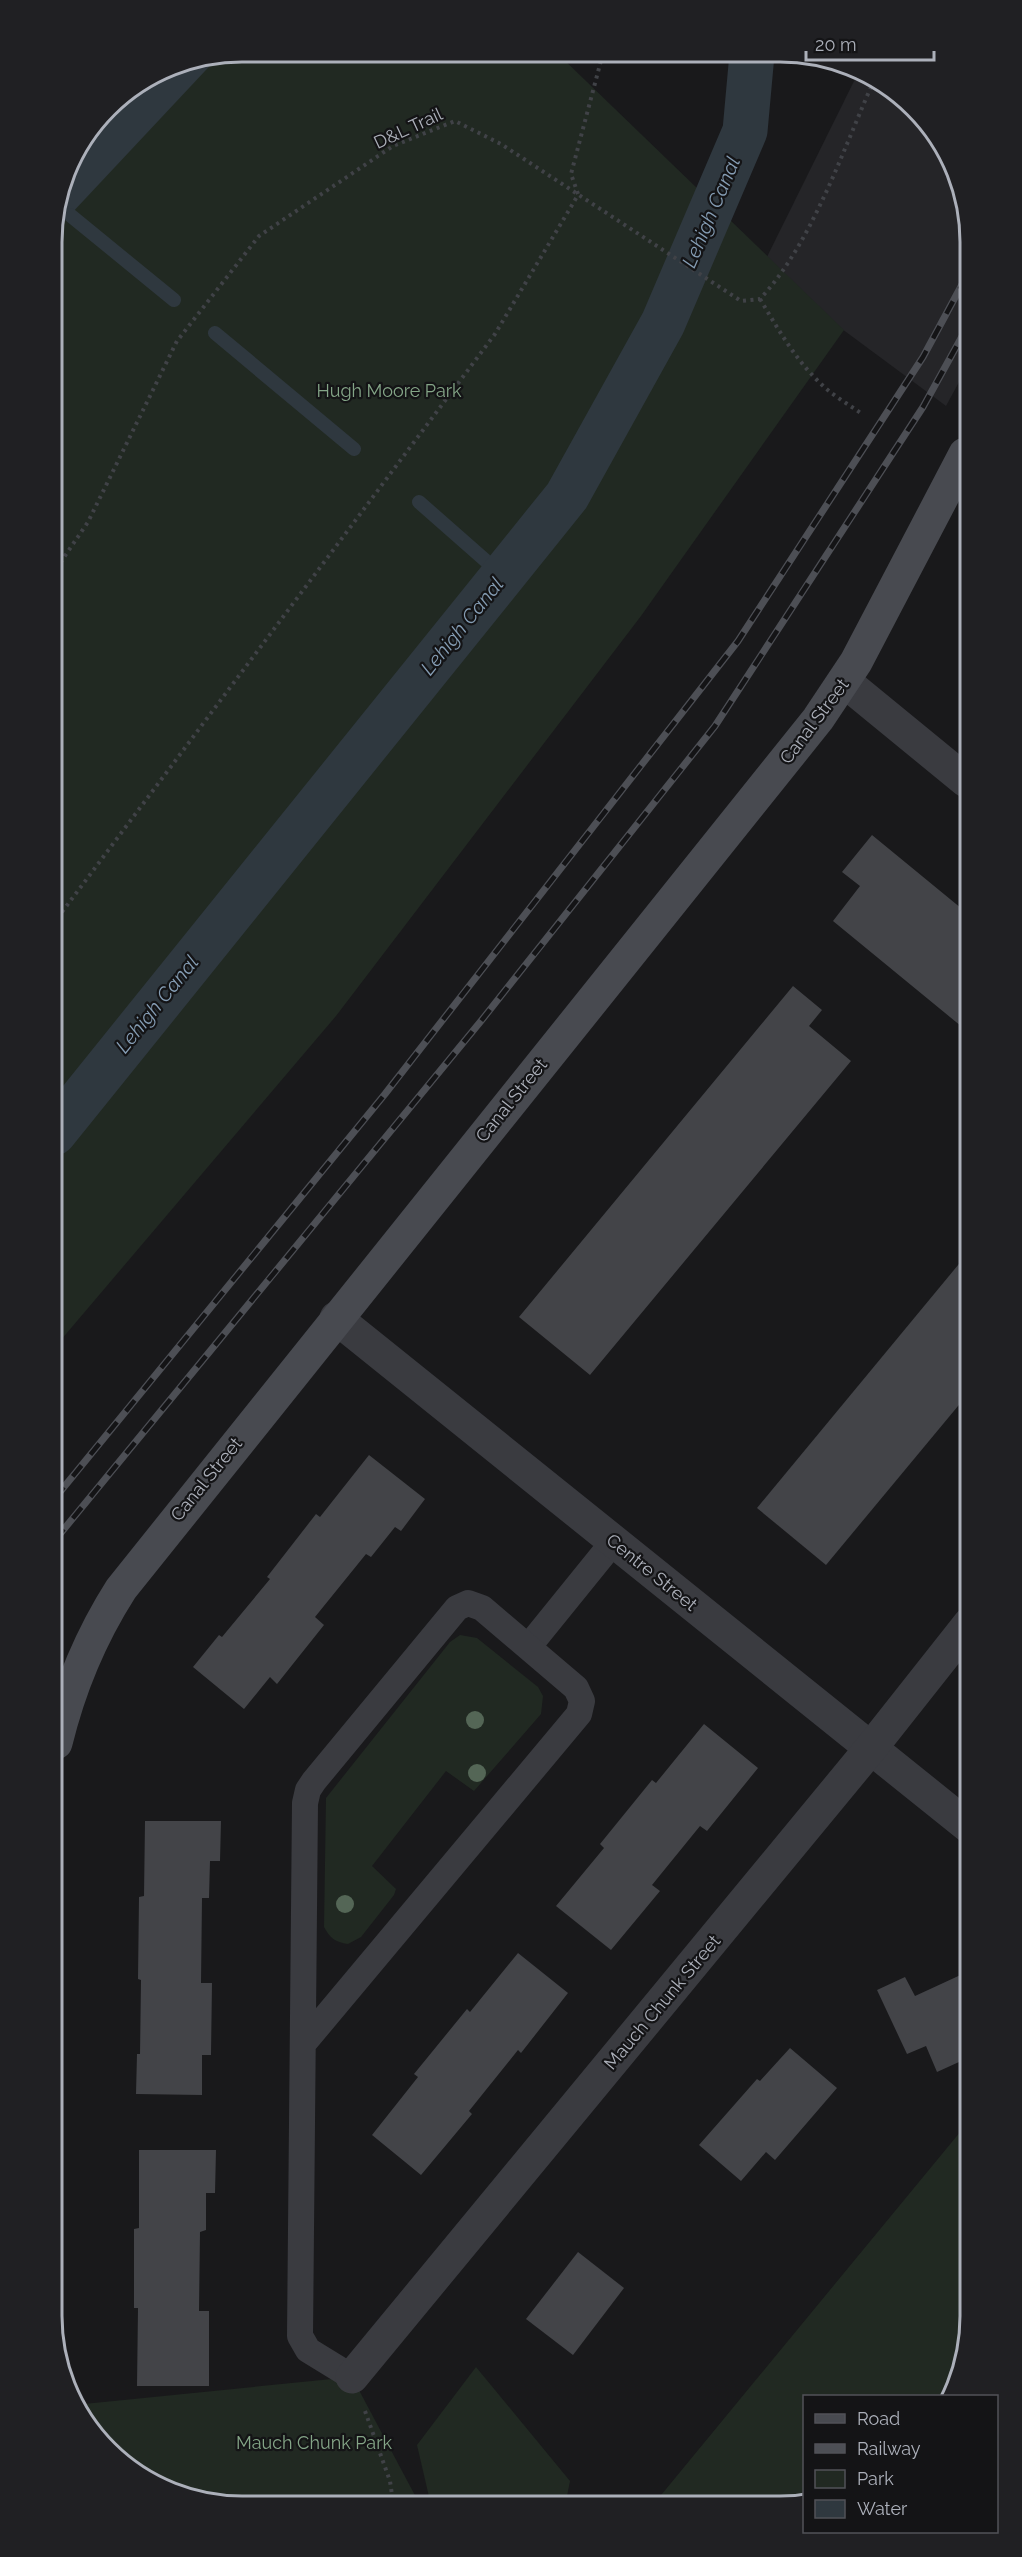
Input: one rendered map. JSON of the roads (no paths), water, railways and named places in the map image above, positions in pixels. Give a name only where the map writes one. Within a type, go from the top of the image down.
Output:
[{"type":"street","name":"Canal Street","points":[[62,1724],[78,1672],[102,1619],[120,1589],[818,720],[844,681],[960,463]]},
{"type":"street","points":[[844,681],[960,776]]},
{"type":"street","name":"Centre Street","points":[[336,1318],[960,1820]]},
{"type":"street","name":"Mauch Chunk Street","points":[[352,2377],[871,1748],[960,1635]]},
{"type":"lane","points":[[529,1646],[614,1541]]},
{"type":"lane","points":[[303,2044],[579,1714],[582,1701],[576,1688],[482,1608],[468,1603],[457,1608],[308,1790],[305,1803],[300,2336],[308,2350],[352,2377]]},
{"type":"water","points":[[211,64],[63,223],[75,172],[92,141],[114,114],[141,92],[172,75]]},
{"type":"waterway","name":"Lehigh Canal","points":[[62,1123],[567,496],[663,323],[745,131],[751,62]]},
{"type":"waterway","points":[[70,215],[174,300]]},
{"type":"waterway","points":[[215,333],[354,449]]},
{"type":"waterway","points":[[419,502],[502,575]]},
{"type":"railway","points":[[62,1489],[385,1094],[738,641],[923,357],[960,288]]},
{"type":"railway","points":[[62,1531],[481,1021],[715,726],[923,407],[960,340]]},
{"type":"park label","name":"Hugh Moore Park","points":[[389,390]]},
{"type":"park label","name":"Mauch Chunk Park","points":[[314,2442]]}]
